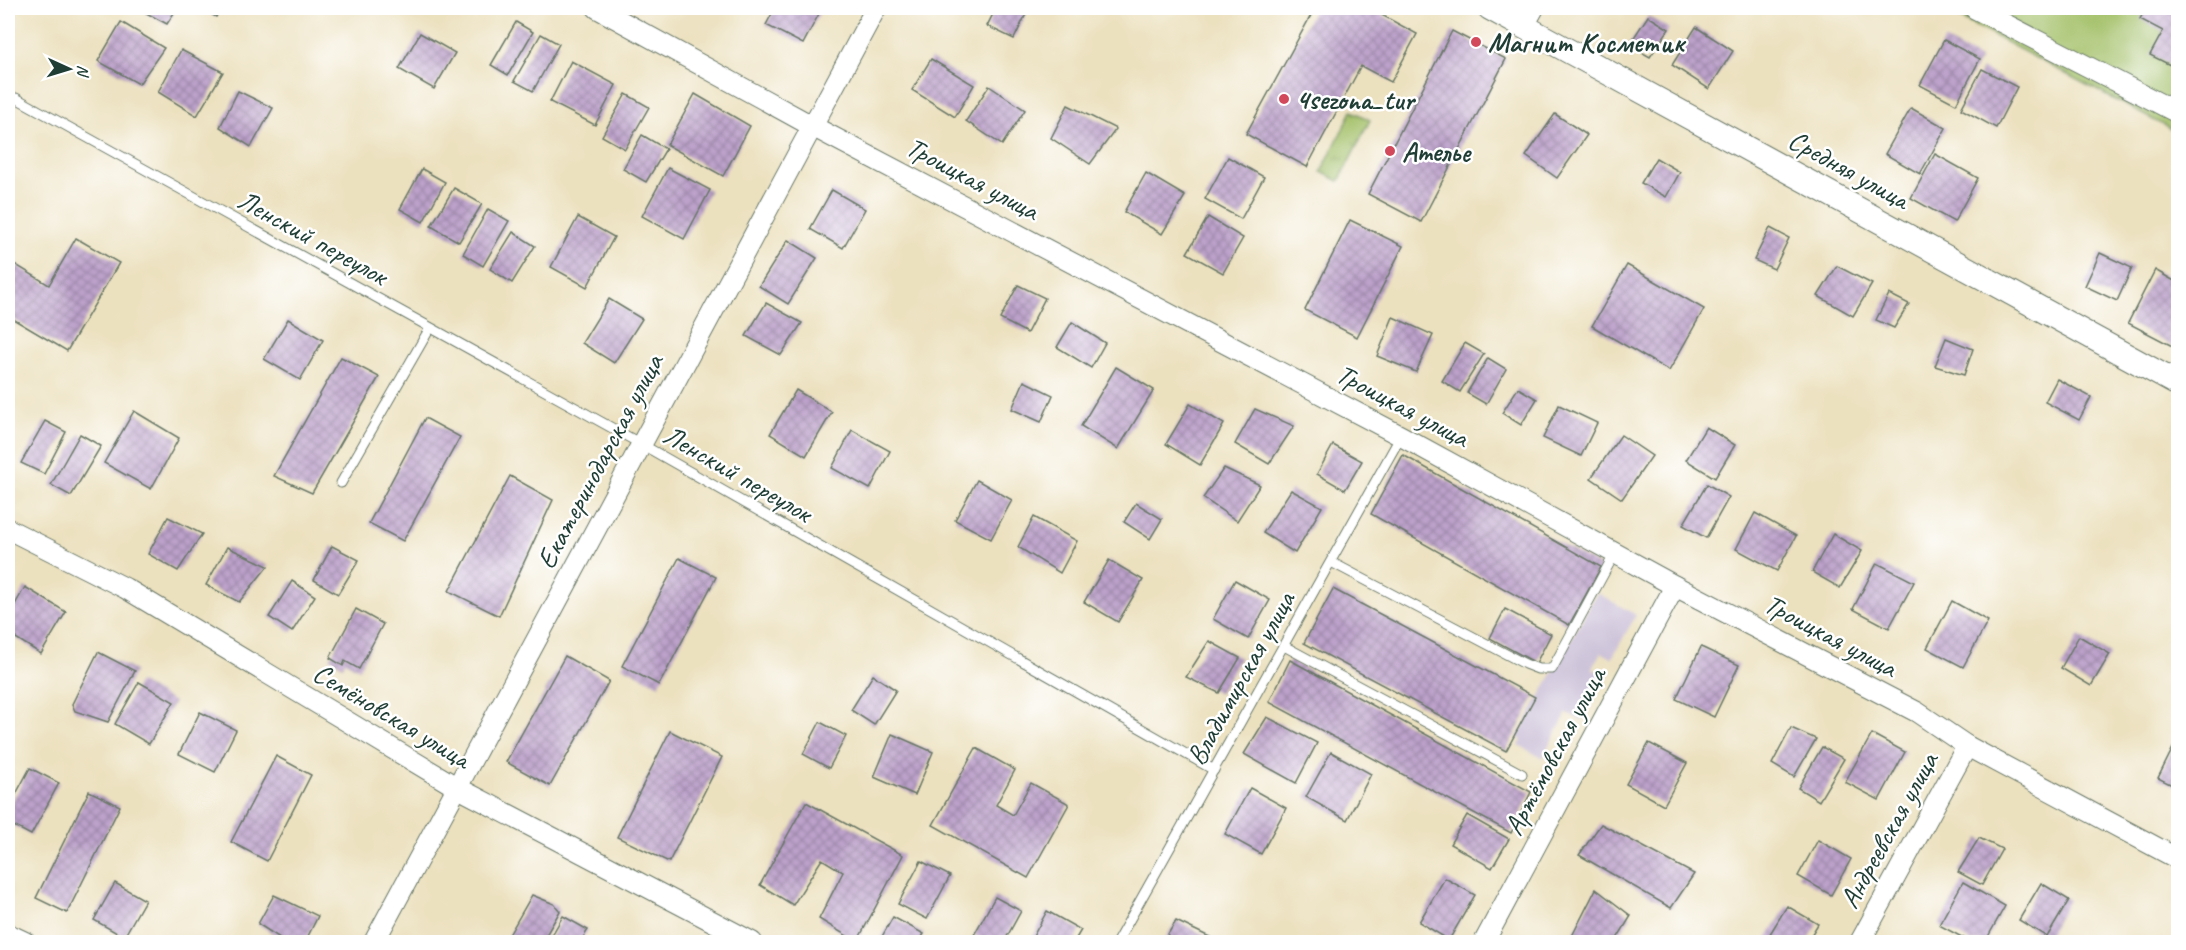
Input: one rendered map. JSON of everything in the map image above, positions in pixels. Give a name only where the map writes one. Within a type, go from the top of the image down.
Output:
[{"type":"street","name":"Троицкая улица","points":[[597,8],[812,126],[1401,436],[1675,586],[1917,712],[1967,746],[2178,858]]},
{"type":"street","name":"Екатеринодарская улица","points":[[374,942],[876,8]]},
{"type":"street","name":"Средняя улица","points":[[1490,8],[1529,17],[2178,384]]},
{"type":"street","points":[[1974,8],[2178,113]]},
{"type":"street","name":"Семёновская улица","points":[[8,529],[125,588],[458,788],[752,942]]},
{"type":"street","name":"Артёмовская улица","points":[[1484,942],[1675,586]]},
{"type":"street","name":"Андреевская улица","points":[[1860,942],[1967,746]]},
{"type":"street","points":[[8,934],[25,942]]},
{"type":"lane","name":"Ленский переулок","points":[[16,98],[641,444],[1214,770]]},
{"type":"lane","points":[[341,483],[430,327]]},
{"type":"lane","name":"Владимирская улица","points":[[1117,942],[1401,436]]},
{"type":"lane","points":[[1331,562],[1526,664],[1538,669],[1552,669],[1615,553]]},
{"type":"lane","points":[[1284,646],[1522,774]]},
{"type":"shaded area","points":[[1597,593],[1636,615],[1612,658],[1601,652],[1592,668],[1605,676],[1581,720],[1567,713],[1542,758],[1519,745],[1522,740],[1517,737]]},
{"type":"green space","points":[[1941,8],[2178,8],[2178,133]]},
{"type":"green space","points":[[1352,111],[1370,120],[1339,181],[1321,172]]},
{"type":"building","points":[[137,8],[177,8],[167,24]]},
{"type":"building","points":[[200,8],[221,8],[216,17]]},
{"type":"building","points":[[775,8],[822,8],[803,44],[766,25]]},
{"type":"building","points":[[996,8],[1029,8],[1014,39],[987,26]]},
{"type":"building","points":[[1315,8],[1369,8],[1417,34],[1391,82],[1361,66],[1307,167],[1246,134]]},
{"type":"building","points":[[2146,8],[2178,8],[2178,69],[2150,55],[2163,31],[2140,19]]},
{"type":"building","points":[[1648,16],[1669,29],[1650,57],[1629,45]]},
{"type":"building","points":[[121,22],[164,48],[139,84],[98,61]]},
{"type":"building","points":[[516,22],[533,32],[508,75],[491,65]]},
{"type":"building","points":[[1696,27],[1733,51],[1709,89],[1672,65]]},
{"type":"building","points":[[1452,31],[1506,59],[1421,222],[1368,194]]},
{"type":"building","points":[[420,33],[455,53],[434,89],[399,69]]},
{"type":"building","points":[[541,34],[559,44],[533,91],[514,81]]},
{"type":"building","points":[[1944,40],[1980,59],[1956,104],[1920,85]]},
{"type":"building","points":[[181,50],[223,72],[197,116],[158,92]]},
{"type":"building","points":[[931,59],[974,85],[955,117],[912,90]]},
{"type":"building","points":[[571,61],[616,85],[595,125],[550,102]]},
{"type":"building","points":[[1982,69],[2017,87],[1996,128],[1961,109]]},
{"type":"building","points":[[989,86],[1025,110],[1002,145],[966,121]]},
{"type":"building","points":[[238,91],[273,108],[251,147],[220,127]]},
{"type":"building","points":[[626,94],[649,107],[625,149],[602,136]]},
{"type":"building","points":[[695,94],[750,126],[723,176],[667,145]]},
{"type":"building","points":[[1068,105],[1116,129],[1090,164],[1051,138]]},
{"type":"building","points":[[1911,108],[1946,128],[1920,174],[1885,154]]},
{"type":"building","points":[[1555,114],[1587,135],[1557,178],[1526,156]]},
{"type":"building","points":[[642,135],[666,149],[646,182],[623,169]]},
{"type":"building","points":[[1935,154],[1978,178],[1954,222],[1911,198]]},
{"type":"building","points":[[1228,157],[1264,177],[1241,219],[1205,199]]},
{"type":"building","points":[[1656,158],[1680,172],[1666,197],[1641,183]]},
{"type":"building","points":[[668,168],[710,190],[684,239],[642,216]]},
{"type":"building","points":[[422,169],[445,182],[423,222],[400,209]]},
{"type":"building","points":[[1146,173],[1185,196],[1162,234],[1124,212]]},
{"type":"building","points":[[454,188],[482,204],[459,242],[431,226]]},
{"type":"building","points":[[832,190],[865,209],[843,248],[810,229]]},
{"type":"building","points":[[488,209],[509,221],[483,266],[463,254]]},
{"type":"building","points":[[578,217],[614,237],[587,287],[551,267]]},
{"type":"building","points":[[1208,217],[1243,238],[1223,273],[1187,253]]},
{"type":"building","points":[[1350,220],[1403,246],[1357,337],[1305,310]]},
{"type":"building","points":[[1770,228],[1789,238],[1774,269],[1754,260]]},
{"type":"building","points":[[513,232],[535,246],[512,283],[490,269]]},
{"type":"building","points":[[76,238],[119,263],[67,351],[8,316],[8,260],[49,285]]},
{"type":"building","points":[[788,240],[817,258],[788,304],[759,286]]},
{"type":"building","points":[[2100,253],[2132,268],[2117,301],[2085,286]]},
{"type":"building","points":[[1627,265],[1704,309],[1669,371],[1592,326]]},
{"type":"building","points":[[1837,266],[1872,284],[1853,316],[1818,296]]},
{"type":"building","points":[[2155,270],[2178,283],[2178,349],[2128,323]]},
{"type":"building","points":[[1018,285],[1045,298],[1027,333],[1000,319]]},
{"type":"building","points":[[1889,294],[1909,304],[1894,328],[1876,320]]},
{"type":"building","points":[[609,299],[642,319],[614,363],[582,343]]},
{"type":"building","points":[[766,303],[802,323],[781,355],[746,336]]},
{"type":"building","points":[[1393,317],[1433,335],[1416,372],[1377,356]]},
{"type":"building","points":[[288,319],[323,340],[300,380],[264,359]]},
{"type":"building","points":[[1072,322],[1105,343],[1091,368],[1057,347]]},
{"type":"building","points":[[1946,338],[1973,349],[1964,375],[1935,366]]},
{"type":"building","points":[[1465,343],[1484,354],[1460,392],[1442,381]]},
{"type":"building","points":[[341,357],[379,377],[312,493],[274,476]]},
{"type":"building","points":[[1488,358],[1506,369],[1486,404],[1467,393]]},
{"type":"building","points":[[1116,367],[1154,390],[1118,449],[1081,426]]},
{"type":"building","points":[[2057,379],[2091,397],[2079,420],[2045,402]]},
{"type":"building","points":[[1024,381],[1053,395],[1041,422],[1012,409]]},
{"type":"building","points":[[1518,388],[1537,399],[1521,425],[1502,413]]},
{"type":"building","points":[[796,390],[832,412],[806,456],[770,434]]},
{"type":"building","points":[[1190,404],[1224,424],[1200,465],[1166,444]]},
{"type":"building","points":[[1559,405],[1597,423],[1581,456],[1543,438]]},
{"type":"building","points":[[1255,409],[1294,426],[1269,464],[1235,444]]},
{"type":"building","points":[[134,411],[179,438],[151,489],[104,463]]},
{"type":"building","points":[[425,418],[460,437],[403,541],[369,523]]},
{"type":"building","points":[[45,421],[66,432],[44,474],[21,463]]},
{"type":"building","points":[[1706,427],[1735,445],[1715,478],[1686,460]]},
{"type":"building","points":[[852,430],[890,451],[870,489],[832,468]]},
{"type":"building","points":[[80,434],[101,446],[71,496],[51,485]]},
{"type":"building","points":[[1621,435],[1652,456],[1622,499],[1591,478]]},
{"type":"building","points":[[1333,445],[1362,461],[1345,490],[1317,474]]},
{"type":"building","points":[[1403,455],[1601,567],[1569,625],[1371,514]]},
{"type":"building","points":[[1224,468],[1260,485],[1237,521],[1203,498]]},
{"type":"building","points":[[510,476],[553,500],[499,616],[449,591]]},
{"type":"building","points":[[977,480],[1012,500],[991,539],[955,520]]},
{"type":"building","points":[[1707,484],[1729,497],[1706,538],[1683,525]]},
{"type":"building","points":[[1291,490],[1322,507],[1295,553],[1263,533]]},
{"type":"building","points":[[1136,503],[1162,519],[1150,539],[1124,522]]},
{"type":"building","points":[[1755,513],[1796,536],[1777,571],[1736,549]]},
{"type":"building","points":[[168,517],[202,534],[178,571],[148,554]]},
{"type":"building","points":[[1034,517],[1077,541],[1060,573],[1018,547]]},
{"type":"building","points":[[1833,534],[1862,551],[1840,588],[1812,572]]},
{"type":"building","points":[[332,546],[359,560],[338,594],[314,580]]},
{"type":"building","points":[[227,547],[268,566],[239,602],[206,585]]},
{"type":"building","points":[[679,558],[716,577],[659,685],[622,666]]},
{"type":"building","points":[[1109,560],[1143,580],[1118,622],[1084,602]]},
{"type":"building","points":[[1877,563],[1914,582],[1889,628],[1853,609]]},
{"type":"building","points":[[1235,580],[1270,600],[1248,639],[1213,619]]},
{"type":"building","points":[[292,581],[315,596],[292,632],[269,617]]},
{"type":"building","points":[[25,587],[66,612],[41,654],[8,633],[8,617]]},
{"type":"building","points":[[1333,589],[1535,697],[1506,751],[1304,643]]},
{"type":"building","points":[[1952,601],[1988,621],[1963,667],[1927,648]]},
{"type":"building","points":[[356,609],[383,624],[359,669],[345,661],[343,666],[330,658]]},
{"type":"building","points":[[1505,609],[1551,634],[1536,663],[1490,638]]},
{"type":"building","points":[[2079,636],[2110,654],[2091,686],[2061,668]]},
{"type":"building","points":[[1209,641],[1240,658],[1219,693],[1186,677]]},
{"type":"building","points":[[1701,647],[1739,665],[1714,717],[1676,699]]},
{"type":"building","points":[[98,652],[135,671],[108,722],[75,711],[72,704]]},
{"type":"building","points":[[565,656],[609,681],[550,786],[506,762]]},
{"type":"building","points":[[1290,660],[1531,792],[1511,833],[1269,702]]},
{"type":"building","points":[[873,675],[896,690],[874,725],[851,710]]},
{"type":"building","points":[[139,682],[174,702],[149,744],[115,724]]},
{"type":"building","points":[[200,712],[236,730],[215,772],[179,754]]},
{"type":"building","points":[[1267,717],[1317,743],[1296,783],[1244,754]]},
{"type":"building","points":[[820,722],[846,736],[829,768],[803,754]]},
{"type":"building","points":[[1791,728],[1816,739],[1794,777],[1772,764]]},
{"type":"building","points":[[670,731],[722,757],[669,862],[617,837]]},
{"type":"building","points":[[892,734],[933,752],[915,795],[874,777]]},
{"type":"building","points":[[1872,734],[1905,752],[1879,800],[1845,782]]},
{"type":"building","points":[[2178,738],[2178,788],[2158,778]]},
{"type":"building","points":[[1649,743],[1687,763],[1664,805],[1626,784]]},
{"type":"building","points":[[1822,747],[1844,759],[1819,801],[1798,788]]},
{"type":"building","points":[[976,748],[1015,770],[996,805],[1013,815],[1031,783],[1069,804],[1028,878],[933,825]]},
{"type":"building","points":[[1331,752],[1371,774],[1347,820],[1306,797]]},
{"type":"building","points":[[276,756],[311,775],[267,861],[231,842]]},
{"type":"building","points":[[30,768],[59,783],[31,835],[8,823],[8,809]]},
{"type":"building","points":[[1250,788],[1286,808],[1261,854],[1225,834]]},
{"type":"building","points":[[89,791],[120,806],[67,913],[36,898]]},
{"type":"building","points":[[806,802],[903,855],[857,942],[819,919],[843,872],[822,859],[793,905],[760,885]]},
{"type":"building","points":[[1467,815],[1509,839],[1492,868],[1450,844]]},
{"type":"building","points":[[1601,824],[1694,874],[1671,908],[1579,855]]},
{"type":"building","points":[[1979,838],[2002,849],[1982,885],[1958,872]]},
{"type":"building","points":[[1818,840],[1851,859],[1831,895],[1798,876]]},
{"type":"building","points":[[921,861],[950,876],[927,919],[898,904]]},
{"type":"building","points":[[1445,878],[1475,895],[1449,940],[1419,922]]},
{"type":"building","points":[[1963,882],[2005,906],[1985,942],[1971,942],[1939,925]]},
{"type":"building","points":[[115,883],[145,900],[124,937],[94,920]]},
{"type":"building","points":[[2041,883],[2069,900],[2047,937],[2019,920]]},
{"type":"building","points":[[1596,889],[1631,916],[1615,942],[1569,942]]},
{"type":"building","points":[[274,895],[318,916],[305,942],[286,942],[258,924]]},
{"type":"building","points":[[532,895],[554,904],[560,911],[542,942],[505,942]]},
{"type":"building","points":[[995,897],[1021,911],[1004,942],[989,942],[974,935]]},
{"type":"building","points":[[1787,906],[1818,924],[1807,942],[1765,942]]},
{"type":"building","points":[[1047,911],[1081,930],[1074,942],[1030,942]]},
{"type":"building","points":[[563,916],[588,930],[580,942],[548,942]]},
{"type":"building","points":[[893,917],[924,934],[919,942],[879,942]]},
{"type":"building","points":[[1176,921],[1220,942],[1163,942]]},
{"type":"place","name":"Магнит Косметик","points":[[1476,42]]},
{"type":"place","name":"4sezona_tur","points":[[1284,99]]},
{"type":"place","name":"Ателье","points":[[1390,151]]}]
